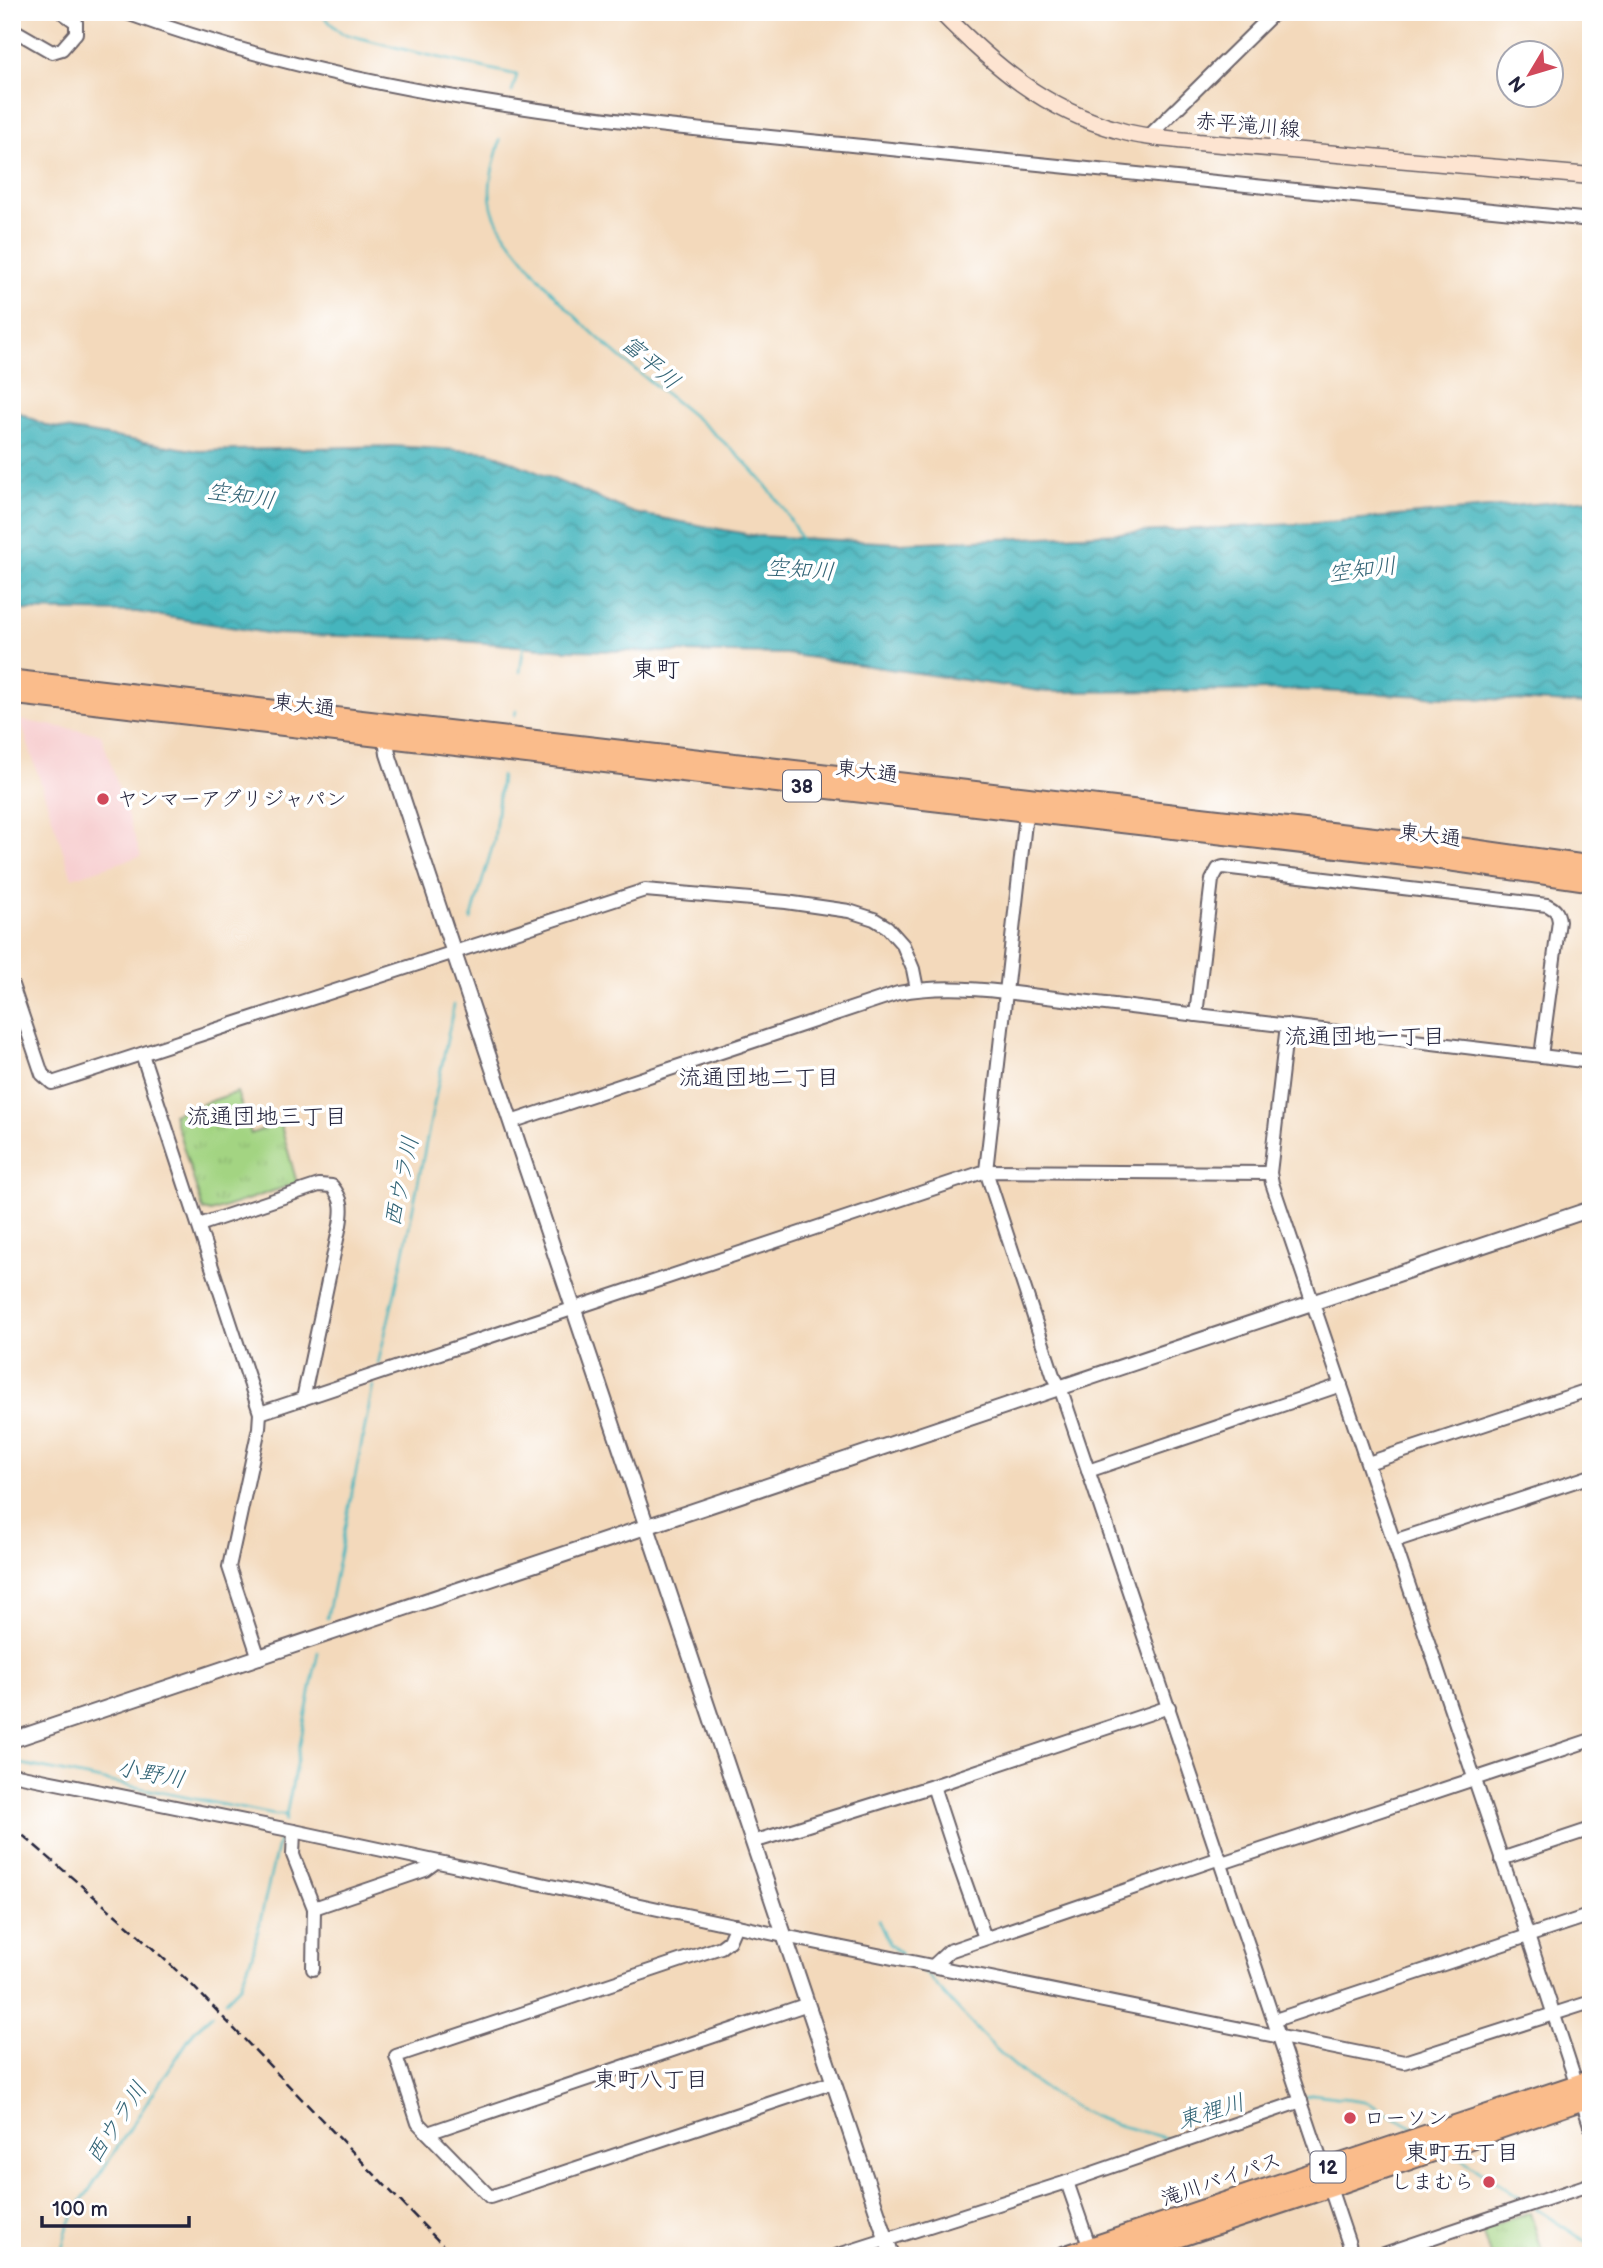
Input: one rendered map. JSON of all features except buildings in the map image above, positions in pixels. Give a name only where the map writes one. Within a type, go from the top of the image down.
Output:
[{"type":"highway","name":"東大通","points":[[12,680],[386,730],[1027,805],[1591,881]]},
{"type":"highway","name":"東大通","points":[[12,694],[386,730]]},
{"type":"highway","name":"東大通","points":[[1027,805],[1448,846],[1591,866]]},
{"type":"highway","name":"滝川バイパス","points":[[1065,2256],[1091,2251],[1325,2168],[1585,2091]]},
{"type":"highway","name":"滝川バイパス","points":[[1122,2256],[1329,2188],[1585,2091]]},
{"type":"main road","name":"赤平滝川線","points":[[941,12],[983,53],[1042,99],[1091,122],[1120,131],[1148,137],[1591,176]]},
{"type":"street","points":[[12,29],[52,52],[62,49],[76,33],[76,22],[62,12]]},
{"type":"street","points":[[124,12],[228,45],[452,98],[720,132],[1591,220]]},
{"type":"street","points":[[1148,137],[1275,12]]},
{"type":"street","points":[[386,730],[388,754],[892,2256]]},
{"type":"street","points":[[1027,805],[986,1171],[1353,2256]]},
{"type":"street","points":[[1196,1015],[1212,880],[1218,869],[1223,867],[1547,905],[1558,914],[1559,921],[1541,1056]]},
{"type":"street","points":[[12,985],[43,1074],[52,1083],[453,950],[645,890],[849,911],[874,919],[887,927],[903,946],[917,989]]},
{"type":"street","points":[[511,1122],[898,993],[917,989],[955,987],[1005,992],[1591,1062]]},
{"type":"street","points":[[1286,1025],[1270,1173],[1553,2015],[1585,2091],[1591,2128]]},
{"type":"street","points":[[142,1054],[260,1413],[229,1567],[259,1658]]},
{"type":"street","points":[[260,1413],[986,1171],[1270,1173]]},
{"type":"street","points":[[199,1225],[319,1185],[332,1186],[338,1194],[344,1205],[303,1399]]},
{"type":"street","points":[[12,1740],[1591,1209]]},
{"type":"street","points":[[1088,1471],[1341,1385]]},
{"type":"street","points":[[1368,1463],[1591,1388]]},
{"type":"street","points":[[1394,1541],[1591,1476]]},
{"type":"street","points":[[753,1842],[933,1786],[1168,1707]]},
{"type":"street","points":[[934,1965],[949,1951],[985,1938],[1591,1740]]},
{"type":"street","points":[[12,1774],[294,1831],[784,1936],[1404,2062],[1591,2002]]},
{"type":"street","points":[[933,1786],[985,1938]]},
{"type":"street","points":[[1501,1859],[1591,1829]]},
{"type":"street","points":[[294,1831],[293,1855],[314,1908],[313,1969]]},
{"type":"street","points":[[314,1908],[425,1870],[436,1863]]},
{"type":"street","points":[[1275,2020],[1591,1915]]},
{"type":"street","points":[[736,1925],[729,1941],[721,1947],[396,2056],[418,2123],[490,2197],[834,2082]]},
{"type":"street","points":[[428,2133],[808,2004]]},
{"type":"street","points":[[835,2256],[1067,2182],[1301,2101]]},
{"type":"street","points":[[1067,2182],[1091,2251]]},
{"type":"street","points":[[1378,2256],[1591,2184]]},
{"type":"shaded area","points":[[20,720],[101,734],[141,856],[72,878]]},
{"type":"green space","points":[[237,1092],[251,1134],[280,1122],[297,1183],[211,1212],[203,1210],[173,1114]]},
{"type":"green space","points":[[1530,2212],[1544,2256],[1491,2256],[1481,2229]]},
{"type":"water","name":"空知川","points":[[12,409],[47,426],[199,451],[393,446],[489,452],[634,513],[757,536],[899,543],[1023,538],[1316,523],[1591,499],[1591,704],[1300,690],[1047,692],[786,654],[566,650],[438,639],[273,634],[137,612],[12,610]]},
{"type":"waterway","name":"富平川","points":[[319,12],[341,33],[517,75],[512,92]]},
{"type":"waterway","name":"富平川","points":[[500,140],[492,173],[490,198],[498,222],[511,242],[549,289],[586,327],[701,422],[747,464],[786,513],[801,540]]},
{"type":"waterway","name":"西ウラ川","points":[[520,672],[524,644]]},
{"type":"waterway","name":"西ウラ川","points":[[515,715],[516,711]]},
{"type":"waterway","name":"西ウラ川","points":[[471,920],[494,841],[501,776]]},
{"type":"waterway","name":"西ウラ川","points":[[378,1364],[402,1262],[454,1005]]},
{"type":"waterway","name":"西ウラ川","points":[[327,1618],[373,1386]]},
{"type":"waterway","name":"西ウラ川","points":[[285,1821],[318,1652]]},
{"type":"waterway","name":"小野川","points":[[12,1762],[285,1815]]},
{"type":"waterway","name":"西ウラ川","points":[[226,2000],[240,1986],[252,1956],[280,1835]]},
{"type":"waterway","name":"東裡川","points":[[878,1920],[889,1944],[901,1954]]},
{"type":"waterway","name":"東裡川","points":[[920,1969],[984,2037],[1024,2074],[1046,2090],[1095,2117],[1172,2140]]},
{"type":"waterway","name":"西ウラ川","points":[[60,2256],[68,2226],[80,2204],[195,2030],[213,2014]]},
{"type":"waterway","name":"東裡川","points":[[1305,2097],[1313,2094],[1365,2101],[1416,2129]]},
{"type":"waterway","name":"東裡川","points":[[1454,2153],[1524,2201]]},
{"type":"waterway","name":"東裡川","points":[[1535,2208],[1591,2245]]},
{"type":"railway","points":[[12,1826],[133,1930],[191,1984],[453,2256]]},
{"type":"place","name":"ヤンマーアグリジャパン","points":[[103,799]]},
{"type":"place","name":"ローソン","points":[[1350,2118]]},
{"type":"place","name":"しまむら","points":[[1489,2182]]},
{"type":"district","name":"東町","points":[[656,669]]},
{"type":"district","name":"流通団地一丁目","points":[[1365,1036]]},
{"type":"district","name":"流通団地二丁目","points":[[759,1077]]},
{"type":"district","name":"流通団地三丁目","points":[[267,1116]]},
{"type":"district","name":"東町八丁目","points":[[651,2079]]},
{"type":"district","name":"東町五丁目","points":[[1462,2152]]}]
